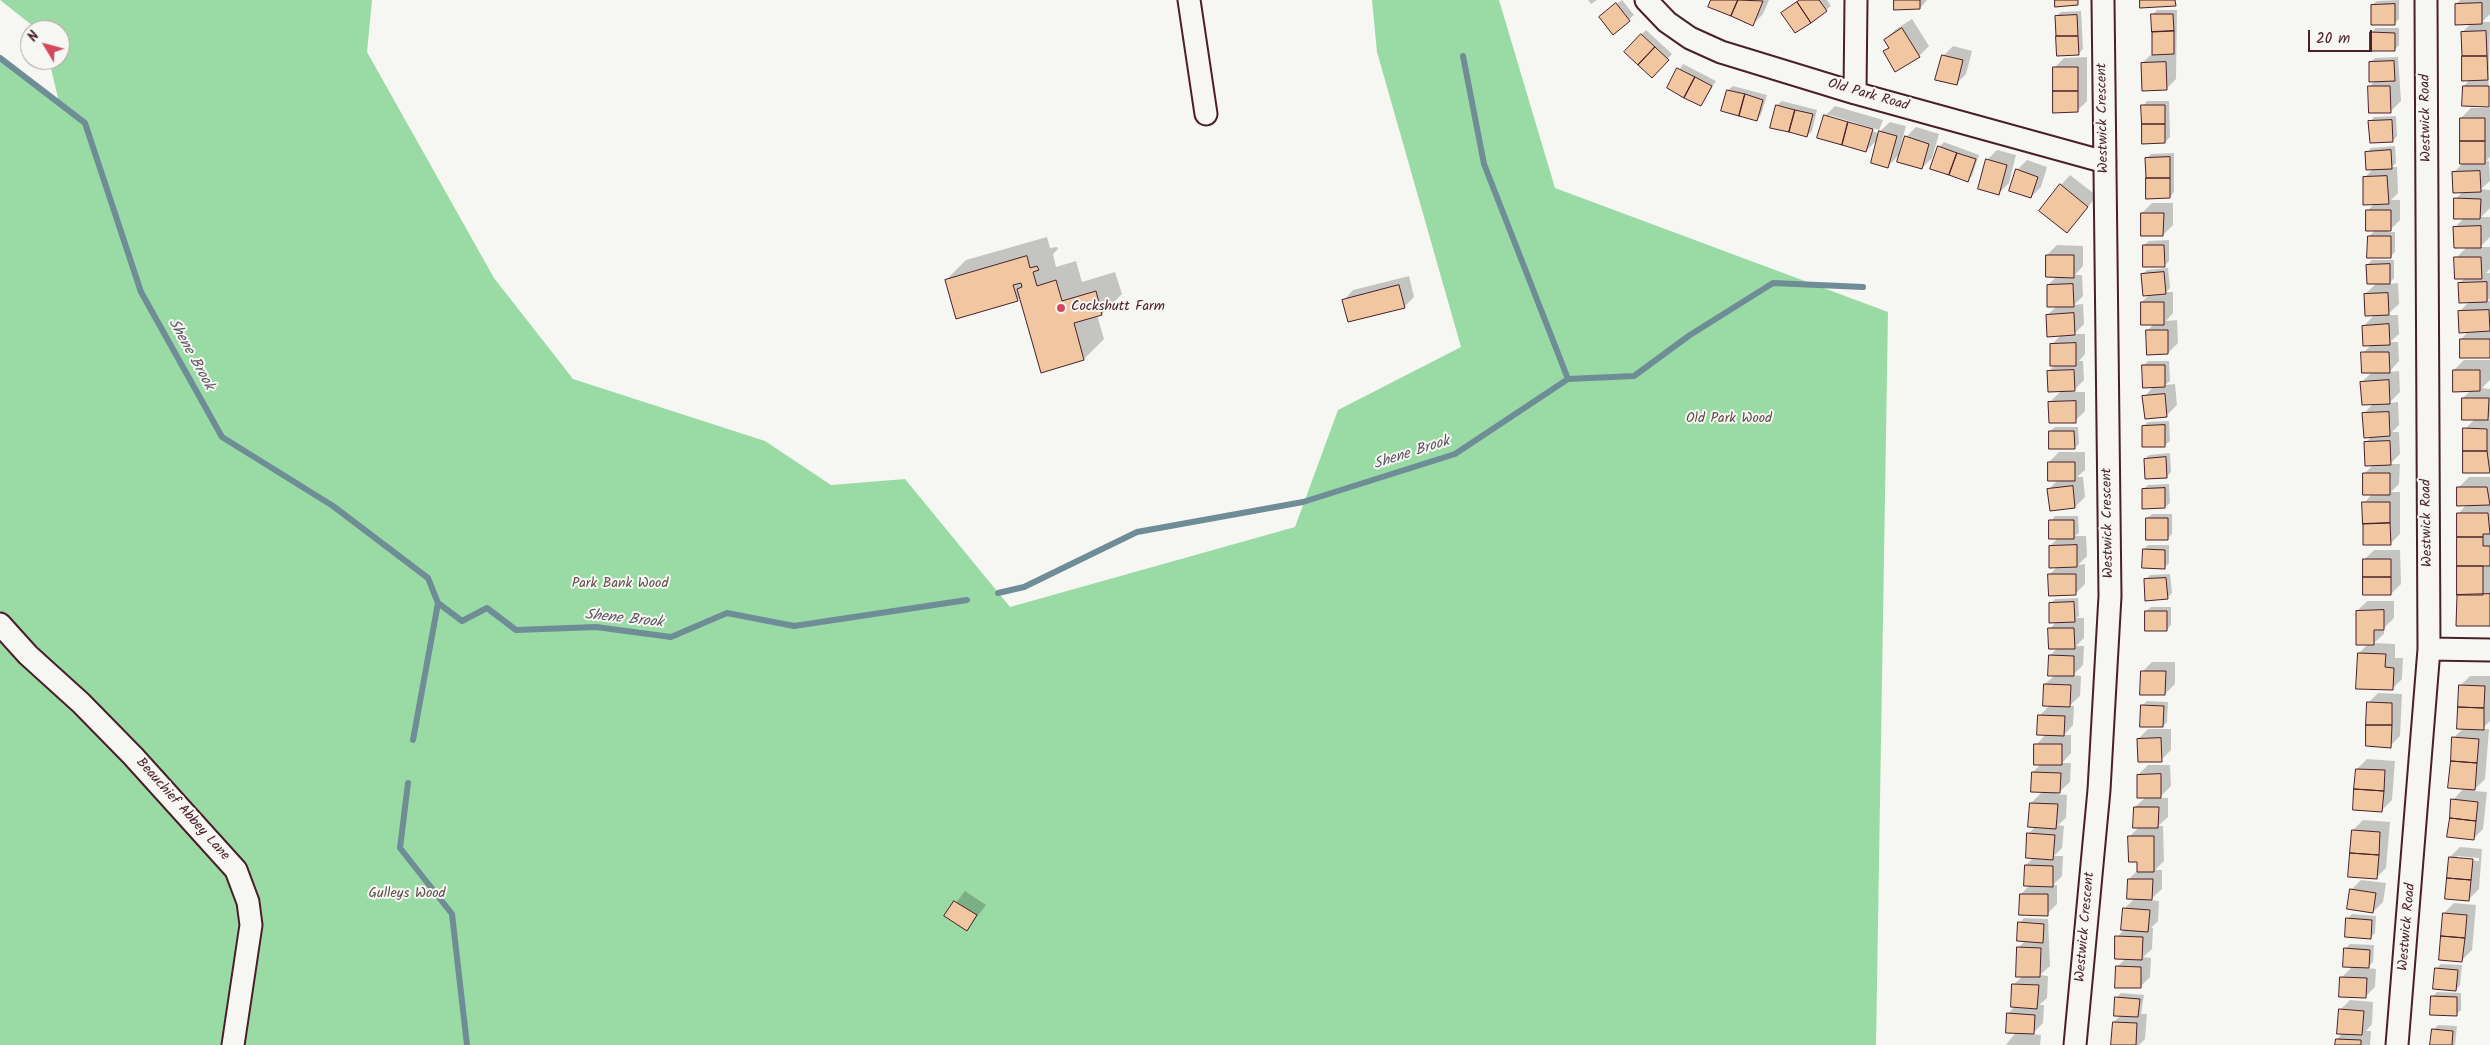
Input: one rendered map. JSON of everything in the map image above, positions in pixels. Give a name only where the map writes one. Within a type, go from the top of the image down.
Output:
[{"type":"street","points":[[1190,0],[1206,114]]},
{"type":"street","name":"Old Park Road","points":[[1646,0],[1667,22],[1690,38],[1720,52],[1855,93],[2105,162]]},
{"type":"street","points":[[1855,93],[1856,0]]},
{"type":"street","name":"Westwick Crescent","points":[[2075,1045],[2099,790],[2110,596],[2103,0]]},
{"type":"street","name":"Westwick Road","points":[[2397,1045],[2429,649],[2426,0]]},
{"type":"street","name":"Beauchief Abbey Lane","points":[[0,624],[28,655],[81,703],[133,756],[236,870],[248,902],[252,925],[233,1045]]},
{"type":"street","points":[[2429,649],[2490,650]]},
{"type":"green space","points":[[0,0],[372,0],[367,52],[494,278],[573,379],[765,441],[831,485],[905,479],[1010,607],[1295,527],[1338,410],[1461,347],[1377,52],[1372,0],[1499,0],[1555,188],[1888,312],[1876,1045],[0,1045],[0,58],[59,102],[51,70],[70,70],[70,20],[25,20]]},
{"type":"building","points":[[1711,0],[1738,0],[1731,16],[1708,7]]},
{"type":"building","points":[[1738,0],[1763,1],[1753,26],[1731,16]]},
{"type":"building","points":[[1800,0],[1819,0],[1827,11],[1811,23],[1797,2]]},
{"type":"building","points":[[1894,0],[1920,0],[1920,9],[1894,10]]},
{"type":"building","points":[[2055,0],[2078,0],[2078,5],[2055,7]]},
{"type":"building","points":[[2140,0],[2175,0],[2176,6],[2140,8]]},
{"type":"building","points":[[1797,2],[1811,23],[1795,33],[1781,13]]},
{"type":"building","points":[[1616,3],[1630,21],[1613,35],[1599,17]]},
{"type":"building","points":[[2482,3],[2482,24],[2455,25],[2455,4]]},
{"type":"building","points":[[2395,4],[2395,25],[2371,25],[2371,5]]},
{"type":"building","points":[[2151,14],[2173,14],[2174,31],[2152,32]]},
{"type":"building","points":[[2077,15],[2078,36],[2056,36],[2055,16]]},
{"type":"building","points":[[1902,28],[1920,57],[1895,72],[1883,51],[1889,48],[1884,40]]},
{"type":"building","points":[[2174,31],[2174,54],[2152,55],[2152,32]]},
{"type":"building","points":[[2486,31],[2487,56],[2462,56],[2461,32]]},
{"type":"building","points":[[2370,32],[2395,33],[2395,51],[2370,51]]},
{"type":"building","points":[[1641,34],[1655,47],[1638,65],[1624,52]]},
{"type":"building","points":[[2056,36],[2078,36],[2079,55],[2057,56]]},
{"type":"building","points":[[1655,47],[1669,60],[1652,78],[1638,65]]},
{"type":"building","points":[[1942,55],[1963,60],[1957,85],[1935,80]]},
{"type":"building","points":[[2462,56],[2487,56],[2488,80],[2462,81]]},
{"type":"building","points":[[2394,61],[2395,81],[2369,82],[2369,62]]},
{"type":"building","points":[[2166,62],[2167,90],[2142,91],[2141,63]]},
{"type":"building","points":[[2053,67],[2078,67],[2078,91],[2053,91]]},
{"type":"building","points":[[1677,68],[1695,77],[1684,98],[1667,88]]},
{"type":"building","points":[[1695,77],[1712,86],[1701,106],[1684,98]]},
{"type":"building","points":[[2368,86],[2390,86],[2391,113],[2369,113]]},
{"type":"building","points":[[2463,86],[2489,86],[2489,107],[2462,106]]},
{"type":"building","points":[[1727,90],[1745,94],[1739,116],[1721,111]]},
{"type":"building","points":[[2053,91],[2078,91],[2078,112],[2053,113]]},
{"type":"building","points":[[1745,94],[1763,100],[1757,121],[1739,116]]},
{"type":"building","points":[[1776,105],[1795,110],[1789,132],[1770,128]]},
{"type":"building","points":[[2141,105],[2165,105],[2165,124],[2142,124]]},
{"type":"building","points":[[1795,110],[1813,114],[1807,137],[1789,132]]},
{"type":"building","points":[[1824,115],[1848,122],[1842,145],[1817,138]]},
{"type":"building","points":[[2460,118],[2485,118],[2485,141],[2460,141]]},
{"type":"building","points":[[2392,120],[2393,142],[2370,143],[2368,121]]},
{"type":"building","points":[[1848,122],[1873,129],[1866,152],[1842,145]]},
{"type":"building","points":[[2142,124],[2165,124],[2165,143],[2142,144]]},
{"type":"building","points":[[1879,131],[1897,136],[1888,168],[1871,163]]},
{"type":"building","points":[[1905,136],[1929,144],[1922,169],[1897,162]]},
{"type":"building","points":[[2460,141],[2485,141],[2485,164],[2460,164]]},
{"type":"building","points":[[1938,146],[1957,153],[1949,175],[1930,169]]},
{"type":"building","points":[[2391,150],[2392,169],[2366,170],[2365,152]]},
{"type":"building","points":[[1957,153],[1976,159],[1968,182],[1949,175]]},
{"type":"building","points":[[2170,157],[2170,178],[2146,178],[2145,158]]},
{"type":"building","points":[[1986,159],[2007,165],[1999,195],[1978,189]]},
{"type":"building","points":[[2016,169],[2038,177],[2031,198],[2009,191]]},
{"type":"building","points":[[2480,171],[2481,192],[2453,193],[2452,172]]},
{"type":"building","points":[[2387,176],[2389,204],[2363,205],[2363,177]]},
{"type":"building","points":[[2146,178],[2170,178],[2170,198],[2146,199]]},
{"type":"building","points":[[2060,184],[2088,207],[2067,233],[2039,211]]},
{"type":"building","points":[[2454,198],[2481,199],[2480,219],[2454,219]]},
{"type":"building","points":[[2366,210],[2391,210],[2391,231],[2366,231]]},
{"type":"building","points":[[2141,213],[2164,213],[2163,236],[2141,236]]},
{"type":"building","points":[[2481,226],[2481,248],[2454,248],[2453,227]]},
{"type":"building","points":[[2368,236],[2391,236],[2391,258],[2367,258]]},
{"type":"building","points":[[2143,245],[2164,245],[2165,267],[2143,267]]},
{"type":"building","points":[[2046,255],[2074,255],[2074,278],[2046,277]]},
{"type":"building","name":"Cockshutt Farm","points":[[1027,256],[1030,268],[1037,266],[1039,270],[1033,272],[1037,286],[1056,280],[1062,301],[1096,291],[1102,315],[1074,323],[1084,360],[1041,373],[1017,289],[1022,287],[1021,283],[1013,285],[1018,301],[956,319],[945,280]]},
{"type":"building","points":[[2454,257],[2481,257],[2482,279],[2455,279]]},
{"type":"building","points":[[2390,264],[2390,284],[2367,284],[2366,265]]},
{"type":"building","points":[[2164,272],[2166,294],[2143,296],[2141,274]]},
{"type":"building","points":[[2487,282],[2487,302],[2459,303],[2458,283]]},
{"type":"building","points":[[2073,284],[2074,307],[2047,307],[2047,285]]},
{"type":"building","points":[[1399,285],[1405,308],[1348,322],[1342,300]]},
{"type":"building","points":[[2388,293],[2389,315],[2365,316],[2364,294]]},
{"type":"building","points":[[2141,302],[2164,302],[2164,325],[2141,325]]},
{"type":"building","points":[[2489,310],[2490,331],[2459,333],[2458,311]]},
{"type":"building","points":[[2074,313],[2075,335],[2047,337],[2046,315]]},
{"type":"building","points":[[2389,324],[2390,345],[2363,346],[2362,326]]},
{"type":"building","points":[[2146,330],[2168,330],[2168,354],[2147,355]]},
{"type":"building","points":[[2460,339],[2490,339],[2490,358],[2460,358]]},
{"type":"building","points":[[2076,343],[2076,366],[2050,366],[2050,344]]},
{"type":"building","points":[[2361,352],[2389,352],[2390,373],[2362,373]]},
{"type":"building","points":[[2142,365],[2165,365],[2165,387],[2143,388]]},
{"type":"building","points":[[2074,370],[2075,391],[2048,392],[2047,371]]},
{"type":"building","points":[[2453,370],[2480,370],[2480,391],[2453,392]]},
{"type":"building","points":[[2389,380],[2390,404],[2362,405],[2360,382]]},
{"type":"building","points":[[2165,394],[2167,417],[2145,419],[2142,396]]},
{"type":"building","points":[[2462,398],[2489,398],[2488,420],[2462,420]]},
{"type":"building","points":[[2076,401],[2076,423],[2049,423],[2048,402]]},
{"type":"building","points":[[2389,412],[2390,436],[2364,438],[2362,413]]},
{"type":"building","points":[[2165,425],[2165,447],[2142,447],[2142,426]]},
{"type":"building","points":[[2463,428],[2487,429],[2487,451],[2463,451]]},
{"type":"building","points":[[2049,431],[2074,431],[2075,449],[2049,449]]},
{"type":"building","points":[[2390,441],[2391,465],[2365,466],[2364,442]]},
{"type":"building","points":[[2463,451],[2487,451],[2490,473],[2463,473]]},
{"type":"building","points":[[2166,457],[2167,478],[2145,479],[2144,459]]},
{"type":"building","points":[[2048,462],[2075,462],[2075,481],[2048,481]]},
{"type":"building","points":[[2363,473],[2390,473],[2390,495],[2363,495]]},
{"type":"building","points":[[2073,486],[2075,508],[2050,511],[2047,489]]},
{"type":"building","points":[[2457,487],[2487,487],[2490,505],[2457,506]]},
{"type":"building","points":[[2165,488],[2165,508],[2142,509],[2142,489]]},
{"type":"building","points":[[2362,502],[2390,502],[2390,523],[2363,524]]},
{"type":"building","points":[[2457,513],[2488,513],[2490,534],[2483,534],[2483,537],[2457,537]]},
{"type":"building","points":[[2146,518],[2168,518],[2168,540],[2146,540]]},
{"type":"building","points":[[2049,520],[2074,520],[2074,539],[2049,539]]},
{"type":"building","points":[[2390,523],[2391,545],[2363,545],[2363,524]]},
{"type":"building","points":[[2457,537],[2483,537],[2483,546],[2490,546],[2490,566],[2457,566]]},
{"type":"building","points":[[2077,545],[2077,567],[2049,568],[2049,546]]},
{"type":"building","points":[[2143,549],[2165,550],[2165,569],[2142,568]]},
{"type":"building","points":[[2363,559],[2391,559],[2391,577],[2363,577]]},
{"type":"building","points":[[2457,566],[2483,566],[2483,595],[2457,595]]},
{"type":"building","points":[[2048,574],[2076,574],[2076,595],[2049,596]]},
{"type":"building","points":[[2363,577],[2391,577],[2391,595],[2363,595]]},
{"type":"building","points":[[2166,578],[2168,599],[2145,601],[2144,579]]},
{"type":"building","points":[[2490,594],[2490,626],[2456,626],[2457,595]]},
{"type":"building","points":[[2074,602],[2075,622],[2049,623],[2049,603]]},
{"type":"building","points":[[2384,610],[2384,630],[2374,630],[2374,645],[2356,645],[2356,611]]},
{"type":"building","points":[[2145,611],[2167,611],[2167,631],[2145,631]]},
{"type":"building","points":[[2048,628],[2074,628],[2075,649],[2049,649]]},
{"type":"building","points":[[2358,653],[2386,654],[2385,667],[2394,668],[2393,690],[2356,689]]},
{"type":"building","points":[[2049,655],[2074,656],[2074,676],[2048,676]]},
{"type":"building","points":[[2141,671],[2166,671],[2165,695],[2140,695]]},
{"type":"building","points":[[2044,684],[2071,685],[2070,707],[2043,706]]},
{"type":"building","points":[[2459,685],[2485,686],[2484,708],[2458,707]]},
{"type":"building","points":[[2367,702],[2392,703],[2392,725],[2366,725]]},
{"type":"building","points":[[2141,705],[2164,706],[2163,727],[2140,727]]},
{"type":"building","points":[[2458,707],[2484,708],[2484,730],[2457,729]]},
{"type":"building","points":[[2038,715],[2065,716],[2064,736],[2037,735]]},
{"type":"building","points":[[2366,725],[2392,725],[2391,748],[2366,746]]},
{"type":"building","points":[[2452,737],[2479,739],[2477,763],[2451,761]]},
{"type":"building","points":[[2161,738],[2162,762],[2138,762],[2137,739]]},
{"type":"building","points":[[2034,744],[2062,744],[2062,765],[2034,765]]},
{"type":"building","points":[[2451,761],[2477,763],[2475,790],[2448,788]]},
{"type":"building","points":[[2356,769],[2385,770],[2384,791],[2354,789]]},
{"type":"building","points":[[2032,772],[2061,773],[2060,793],[2031,792]]},
{"type":"building","points":[[2161,774],[2161,798],[2137,798],[2137,775]]},
{"type":"building","points":[[2354,789],[2384,791],[2382,812],[2353,810]]},
{"type":"building","points":[[2451,799],[2478,802],[2476,821],[2450,818]]},
{"type":"building","points":[[2030,803],[2058,804],[2056,829],[2028,827]]},
{"type":"building","points":[[2134,807],[2159,807],[2158,828],[2133,828]]},
{"type":"building","points":[[2450,818],[2476,821],[2474,840],[2447,837]]},
{"type":"building","points":[[2352,830],[2380,832],[2379,855],[2350,853]]},
{"type":"building","points":[[2027,833],[2055,835],[2053,860],[2026,858]]},
{"type":"building","points":[[2128,836],[2154,836],[2154,872],[2137,872],[2137,862],[2129,862]]},
{"type":"building","points":[[2350,853],[2379,855],[2377,879],[2348,877]]},
{"type":"building","points":[[2449,857],[2473,859],[2471,880],[2447,878]]},
{"type":"building","points":[[2025,865],[2053,866],[2053,887],[2024,886]]},
{"type":"building","points":[[2447,878],[2471,880],[2469,901],[2445,899]]},
{"type":"building","points":[[2128,879],[2153,879],[2152,900],[2127,899]]},
{"type":"building","points":[[2350,889],[2376,893],[2373,913],[2347,909]]},
{"type":"building","points":[[2020,894],[2048,894],[2048,916],[2019,915]]},
{"type":"building","points":[[954,901],[977,915],[967,931],[944,916]]},
{"type":"building","points":[[2123,908],[2150,910],[2148,932],[2121,930]]},
{"type":"building","points":[[2443,913],[2467,915],[2465,938],[2441,936]]},
{"type":"building","points":[[2346,918],[2372,920],[2371,939],[2345,937]]},
{"type":"building","points":[[2018,922],[2044,924],[2043,943],[2017,941]]},
{"type":"building","points":[[2115,936],[2143,937],[2142,960],[2115,959]]},
{"type":"building","points":[[2441,936],[2465,938],[2462,962],[2439,960]]},
{"type":"building","points":[[2017,947],[2041,948],[2040,977],[2016,977]]},
{"type":"building","points":[[2344,948],[2370,950],[2369,968],[2343,967]]},
{"type":"building","points":[[2116,966],[2141,967],[2141,988],[2115,988]]},
{"type":"building","points":[[2435,968],[2458,970],[2456,991],[2433,989]]},
{"type":"building","points":[[2340,977],[2367,978],[2366,998],[2339,997]]},
{"type":"building","points":[[2012,984],[2039,985],[2037,1009],[2011,1007]]},
{"type":"building","points":[[2431,996],[2457,997],[2457,1016],[2430,1015]]},
{"type":"building","points":[[2115,997],[2140,999],[2138,1017],[2114,1016]]},
{"type":"building","points":[[2339,1009],[2364,1011],[2362,1035],[2337,1034]]},
{"type":"building","points":[[2007,1013],[2035,1015],[2034,1034],[2006,1033]]},
{"type":"building","points":[[2113,1022],[2137,1023],[2136,1045],[2111,1045]]},
{"type":"building","points":[[2432,1029],[2453,1031],[2452,1045],[2430,1045]]},
{"type":"building","points":[[2336,1039],[2361,1040],[2361,1045],[2335,1045]]},
{"type":"waterway","points":[[1463,56],[1484,164],[1568,379]]},
{"type":"waterway","name":"Shene Brook","points":[[0,58],[85,123],[141,292],[222,437],[333,506],[428,578],[438,603],[413,740]]},
{"type":"waterway","name":"Shene Brook","points":[[998,593],[1024,587],[1137,532],[1303,502],[1455,454],[1568,379],[1634,376],[1690,335],[1773,283],[1863,287]]},
{"type":"waterway","name":"Shene Brook","points":[[438,603],[462,621],[487,608],[516,630],[596,627],[671,637],[727,613],[794,626],[967,600]]},
{"type":"waterway","name":"Shene Brook","points":[[408,783],[400,848],[452,914],[467,1045]]},
{"type":"place","name":"Cockshutt Farm","points":[[1061,308]]},
{"type":"park label","name":"Old Park Wood","points":[[1729,420]]},
{"type":"park label","name":"Park Bank Wood","points":[[620,585]]},
{"type":"park label","name":"Gulleys Wood","points":[[407,895]]}]
